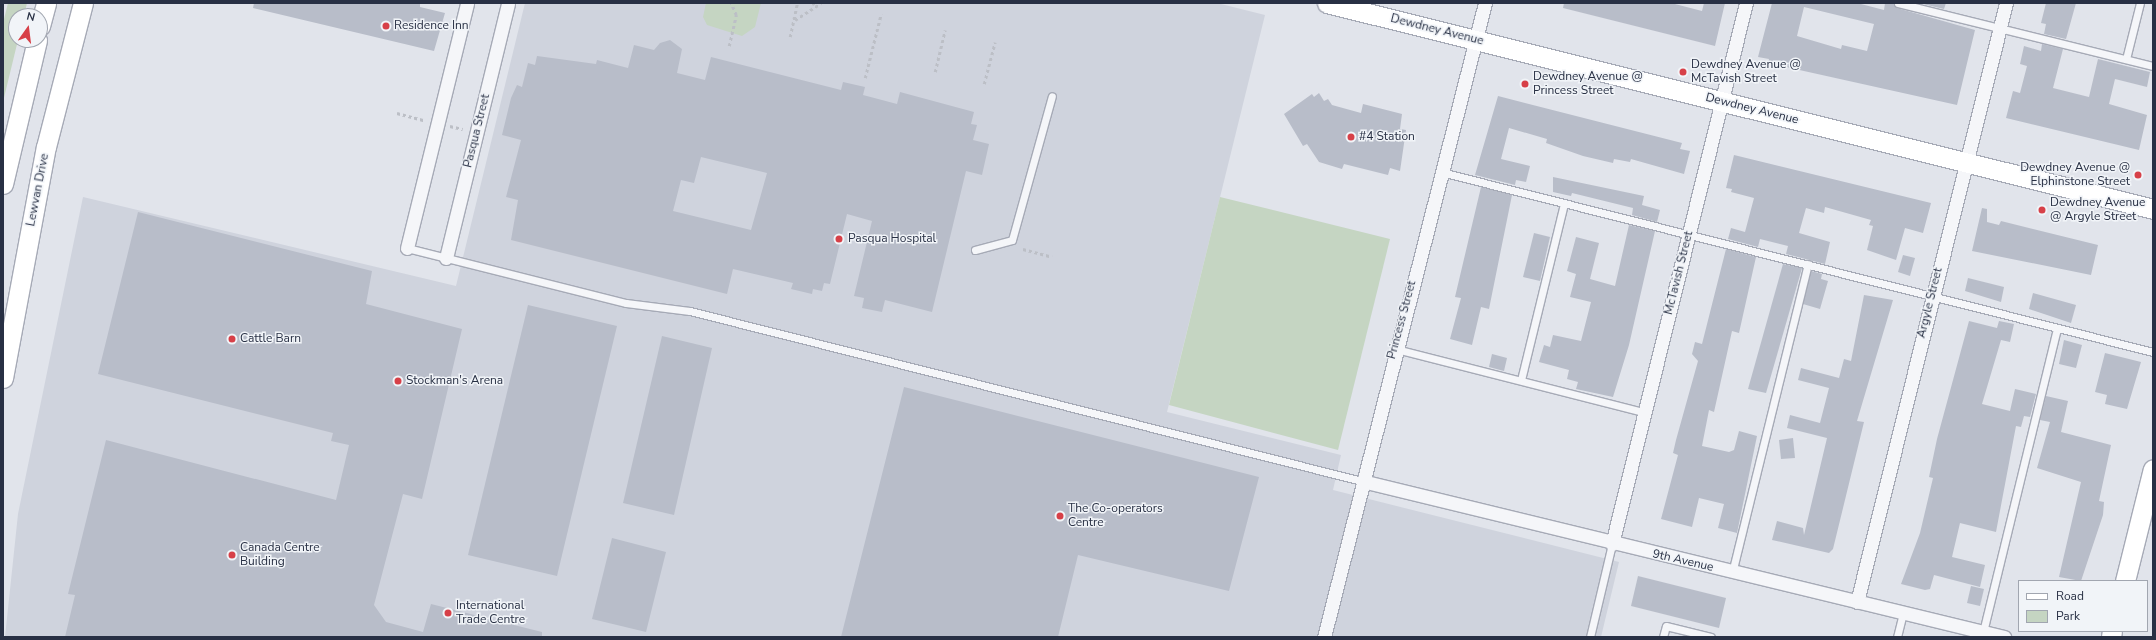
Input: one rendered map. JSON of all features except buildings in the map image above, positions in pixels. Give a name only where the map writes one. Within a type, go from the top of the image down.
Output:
[{"type":"main road","name":"Lewvan Drive","points":[[3,378],[46,147],[83,3]]},
{"type":"main road","name":"Dewdney Avenue","points":[[1327,3],[2153,209]]},
{"type":"main road","points":[[3,184],[34,48]]},
{"type":"main road","points":[[2125,580],[2153,469]]},
{"type":"street","points":[[407,248],[467,3]]},
{"type":"street","name":"Pasqua Street","points":[[446,258],[508,3]]},
{"type":"street","name":"Princess Street","points":[[1324,637],[1395,349],[1485,3]]},
{"type":"street","name":"McTavish Street","points":[[1612,544],[1746,3]]},
{"type":"street","name":"Argyle Street","points":[[1857,602],[1932,295],[1967,162],[2006,3]]},
{"type":"street","name":"9th Avenue","points":[[1362,481],[1612,544],[2004,637]]},
{"type":"lane","points":[[1898,3],[2153,66]]},
{"type":"lane","points":[[2126,59],[2140,3]]},
{"type":"lane","points":[[975,250],[1012,240],[1052,96]]},
{"type":"lane","points":[[1441,172],[1564,204],[1690,232],[2057,329],[2153,352]]},
{"type":"lane","points":[[1521,380],[1564,204]]},
{"type":"lane","points":[[407,248],[626,303],[690,310],[1362,481]]},
{"type":"lane","points":[[1732,572],[1808,264]]},
{"type":"lane","points":[[1983,632],[2057,329]]},
{"type":"lane","points":[[1395,349],[1644,412]]},
{"type":"lane","points":[[1590,637],[1612,544]]},
{"type":"lane","points":[[1897,637],[1903,613]]},
{"type":"lane","points":[[1663,637],[1666,626],[1711,637]]},
{"type":"path","points":[[729,46],[736,15],[731,3]]},
{"type":"path","points":[[790,37],[795,20],[797,3]]},
{"type":"path","points":[[812,3],[820,4]]},
{"type":"path","points":[[795,20],[820,4]]},
{"type":"path","points":[[865,78],[881,14]]},
{"type":"path","points":[[935,72],[945,30]]},
{"type":"path","points":[[984,84],[995,42]]},
{"type":"path","points":[[1024,249],[1052,257]]},
{"type":"shaded area","points":[[525,3],[1217,3],[1265,15],[1167,412],[1341,455],[1333,490],[1619,562],[1601,637],[5,637],[18,514],[83,197],[456,286]]},
{"type":"green space","points":[[8,3],[27,3],[26,8],[8,8],[8,48],[16,48],[3,102],[3,23]]},
{"type":"green space","points":[[706,3],[761,3],[755,27],[742,36],[707,25],[703,17]]},
{"type":"green space","points":[[1220,197],[1390,239],[1338,450],[1169,405]]},
{"type":"place","name":"Residence Inn","points":[[386,26]]},
{"type":"place","name":"Dewdney Avenue @ McTavish Street","points":[[1683,72]]},
{"type":"place","name":"Dewdney Avenue @ Princess Street","points":[[1525,84]]},
{"type":"place","name":"#4 Station","points":[[1351,137]]},
{"type":"place","name":"Dewdney Avenue @ Elphinstone Street","points":[[2138,175]]},
{"type":"place","name":"Dewdney Avenue @ Argyle Street","points":[[2042,210]]},
{"type":"place","name":"Pasqua Hospital","points":[[839,239]]},
{"type":"place","name":"Cattle Barn","points":[[232,339]]},
{"type":"place","name":"Stockman's Arena","points":[[398,381]]},
{"type":"place","name":"The Co-operators Centre","points":[[1060,516]]},
{"type":"place","name":"Canada Centre Building","points":[[232,555]]},
{"type":"place","name":"International Trade Centre","points":[[448,613]]}]
